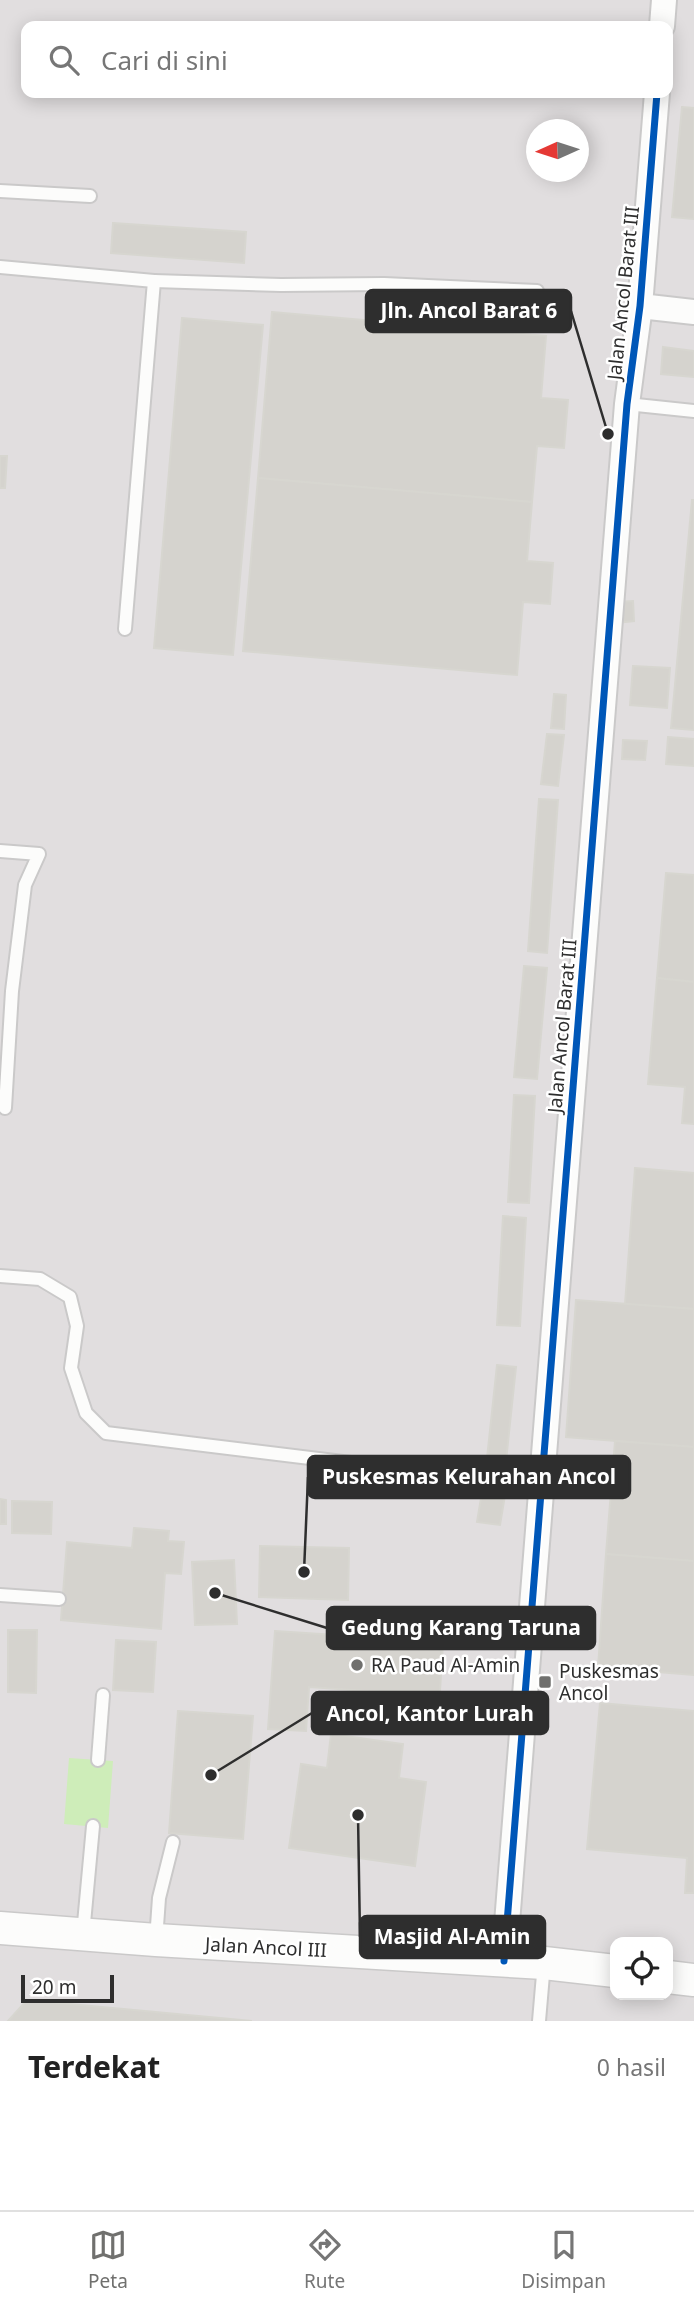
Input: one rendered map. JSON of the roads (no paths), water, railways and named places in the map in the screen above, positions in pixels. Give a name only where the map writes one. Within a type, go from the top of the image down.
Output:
[{"type":"street","points":[[662,21],[664,0]]},
{"type":"street","name":"Jalan Ancol Barat III","points":[[504,1961],[627,404],[640,306],[657,98]]},
{"type":"street","points":[[640,306],[694,312]]},
{"type":"street","name":"Jalan Ancol III","points":[[0,1928],[544,1963],[610,1970]]},
{"type":"street","points":[[673,1978],[694,1980]]},
{"type":"lane","points":[[0,191],[90,196]]},
{"type":"lane","points":[[0,267],[154,281],[281,285],[384,284],[537,291]]},
{"type":"lane","points":[[125,629],[154,281]]},
{"type":"lane","points":[[627,404],[694,411]]},
{"type":"lane","points":[[0,851],[39,854],[25,885],[12,991],[5,1108]]},
{"type":"lane","points":[[0,1276],[40,1279],[70,1297],[77,1325],[71,1368],[86,1413],[106,1433],[400,1469]]},
{"type":"lane","points":[[0,1595],[60,1599]]},
{"type":"lane","points":[[97,1760],[103,1696]]},
{"type":"lane","points":[[83,1934],[93,1826]]},
{"type":"lane","points":[[156,1940],[159,1898],[173,1842]]},
{"type":"lane","points":[[539,2021],[544,1963]]},
{"type":"place","name":"Jln. Ancol Barat 6","points":[[608,434]]},
{"type":"place","name":"Puskesmas Kelurahan Ancol","points":[[304,1572]]},
{"type":"place","name":"Gedung Karang Taruna","points":[[215,1593]]},
{"type":"place","name":"RA Paud Al-Amin","points":[[357,1665]]},
{"type":"place","name":"Puskesmas Ancol","points":[[545,1682]]},
{"type":"place","name":"Ancol, Kantor Lurah","points":[[211,1775]]},
{"type":"place","name":"Masjid Al-Amin","points":[[358,1815]]}]
